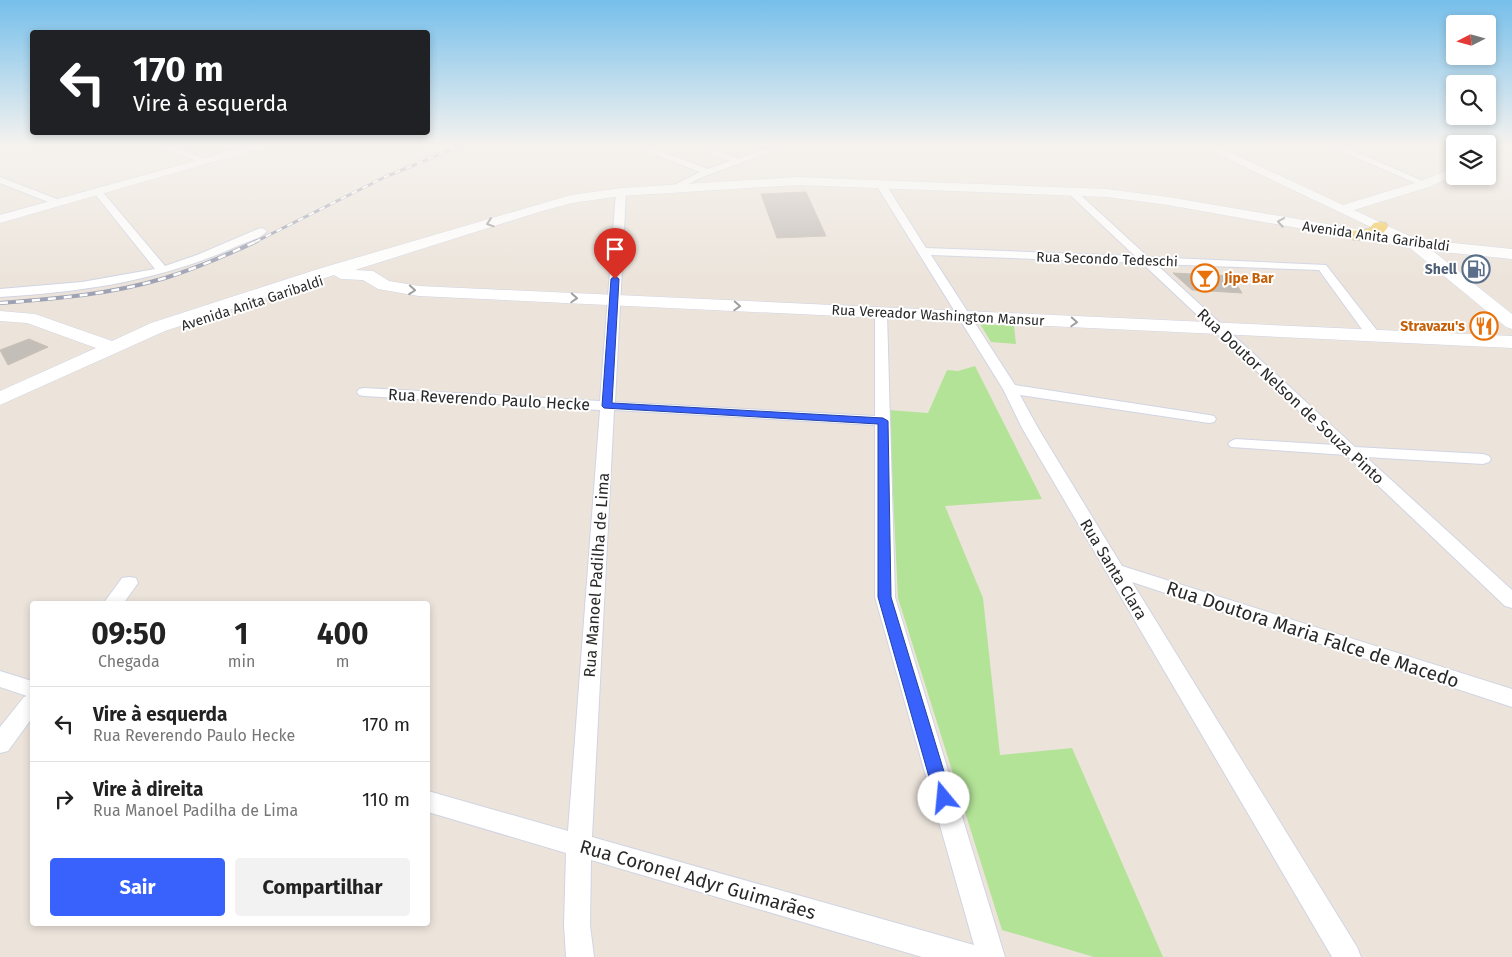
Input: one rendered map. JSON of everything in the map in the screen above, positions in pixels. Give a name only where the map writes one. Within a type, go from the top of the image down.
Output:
[{"type":"main road","name":"Avenida Anita Garibaldi","points":[[0,399],[158,327],[324,273],[382,257],[554,203],[639,191]]},
{"type":"main road","name":"Avenida Anita Garibaldi","points":[[1062,191],[1107,193],[1157,199],[1357,236],[1512,254]]},
{"type":"main road","points":[[1357,236],[1374,233],[1380,227]]},
{"type":"main road","points":[[1415,244],[1512,323]]},
{"type":"main road","points":[[367,275],[370,266],[382,257]]},
{"type":"main road","name":"Avenida Anita Garibaldi","points":[[114,348],[336,275],[350,273],[367,275]]},
{"type":"main road","name":"Rua Vereador Washington Mansur","points":[[367,275],[384,285],[404,290],[1512,342]]},
{"type":"main road","points":[[1,316],[36,320],[114,348]]},
{"type":"street","points":[[27,191],[59,203]]},
{"type":"street","points":[[0,219],[103,191]]},
{"type":"street","name":"Rua Santa Clara","points":[[885,191],[1010,389],[1030,428],[1347,957]]},
{"type":"street","name":"Rua Doutor Nelson de Souza Pinto","points":[[1070,191],[1512,601]]},
{"type":"street","points":[[1301,191],[1415,244]]},
{"type":"street","points":[[1342,210],[1404,191]]},
{"type":"street","points":[[98,192],[162,270]]},
{"type":"street","name":"Rua Manoel Padilha de Lima","points":[[580,957],[577,924],[579,845],[621,192]]},
{"type":"street","points":[[0,293],[91,284],[162,270],[204,256],[262,231]]},
{"type":"street","name":"Rua Secondo Tedeschi","points":[[923,251],[1322,268],[1374,336]]},
{"type":"street","points":[[882,313],[885,597],[887,609],[991,957]]},
{"type":"street","points":[[1010,389],[1209,419]]},
{"type":"street","name":"Rua Reverendo Paulo Hecke","points":[[364,392],[883,421]]},
{"type":"street","points":[[1236,444],[1483,459]]},
{"type":"street","name":"Rua Doutora Maria Falce de Macedo","points":[[1115,570],[1512,698]]},
{"type":"street","points":[[114,601],[128,584]]},
{"type":"street","points":[[0,679],[30,688]]},
{"type":"street","points":[[0,744],[30,706]]},
{"type":"street","name":"Rua Coronel Adyr Guimarães","points":[[430,803],[969,957]]},
{"type":"green space","points":[[980,324],[1014,326],[1016,344],[991,342]]},
{"type":"green space","points":[[975,366],[1042,499],[945,506],[983,598],[1000,755],[1072,748],[1163,957],[1094,957],[1002,930],[898,598],[889,410],[928,413],[947,370],[958,371]]},
{"type":"building","points":[[806,192],[826,236],[777,238],[761,194]]},
{"type":"building","points":[[1173,273],[1231,276],[1242,293],[1192,290]]},
{"type":"building","points":[[29,339],[48,347],[8,365],[0,350]]},
{"type":"railway","points":[[257,241],[358,191]]},
{"type":"railway","points":[[0,303],[83,295],[145,284],[200,266],[257,241]]},
{"type":"place","name":"Shell","points":[[1476,269]]},
{"type":"place","name":"Jipe Bar","points":[[1205,278]]},
{"type":"place","name":"Stravazu's","points":[[1484,326]]},
{"type":"route","points":[[615,279],[607,406],[883,421],[885,597],[944,798]]}]
